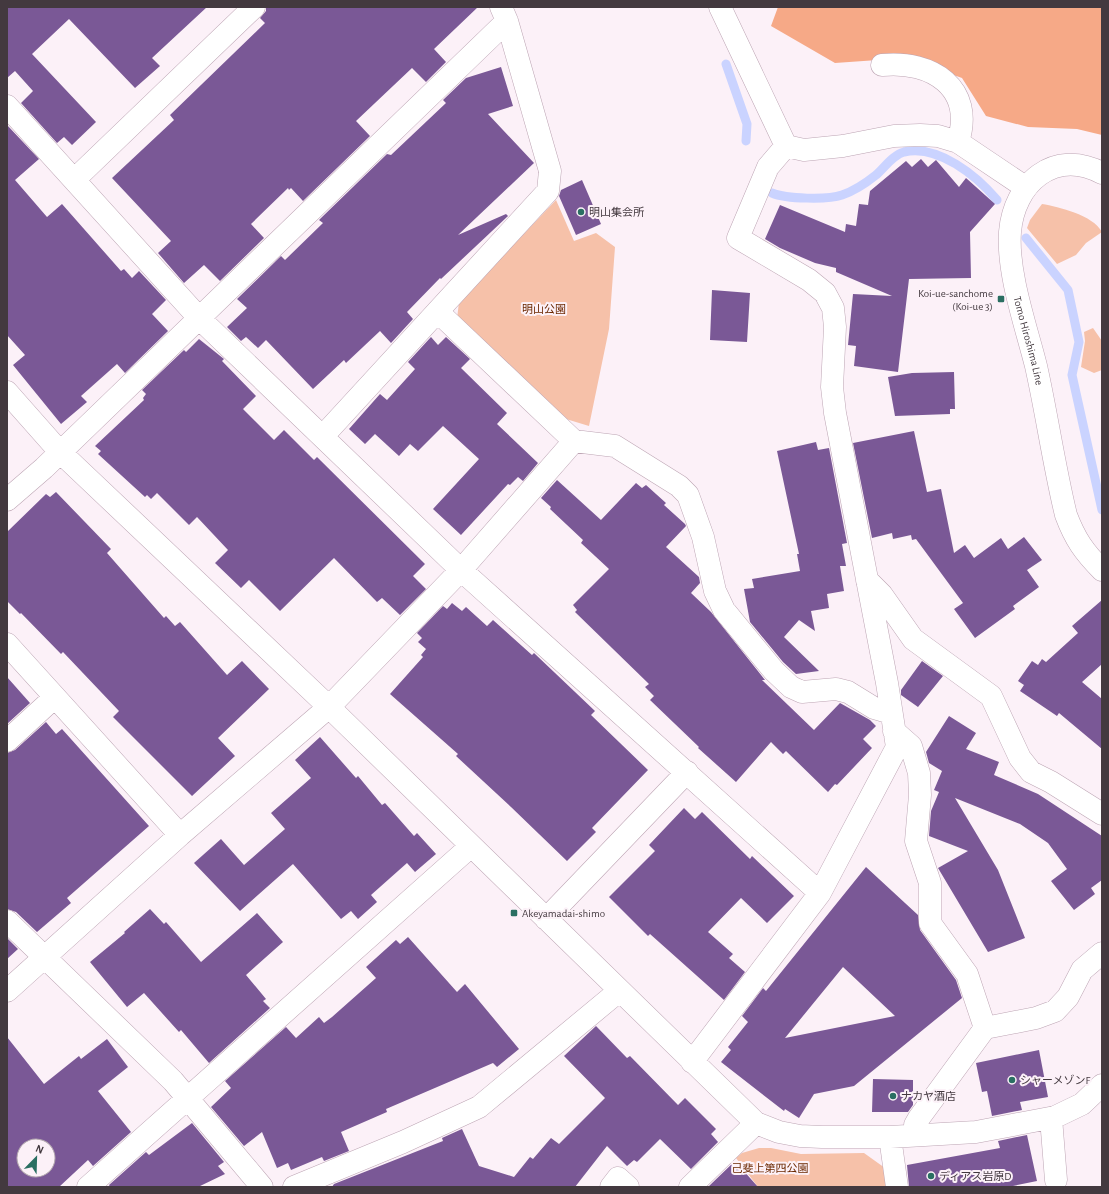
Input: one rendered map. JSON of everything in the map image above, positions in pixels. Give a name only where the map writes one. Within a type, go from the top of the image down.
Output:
[{"type":"street","points":[[74,179],[254,7]]},
{"type":"street","points":[[720,7],[786,146]]},
{"type":"street","points":[[7,500],[60,452],[200,319],[504,14],[550,171],[548,191],[323,436]]},
{"type":"street","points":[[882,65],[906,65],[941,77],[951,85],[958,96],[962,110],[962,132],[958,142]]},
{"type":"street","points":[[7,106],[200,319],[461,570],[820,893]]},
{"type":"street","points":[[786,146],[804,150],[843,146],[894,136],[938,136],[958,142],[1026,187]]},
{"type":"street","points":[[692,1062],[820,893],[897,747],[835,413],[832,387],[835,327],[833,308],[825,293],[809,280],[738,238],[768,167],[786,146]]},
{"type":"street","name":"Tomo Hiroshima Line","points":[[1102,173],[1082,165],[1070,164],[1058,166],[1041,173],[1026,187],[1013,218],[1010,232],[1010,247],[1016,291],[1036,367],[1066,515],[1073,535],[1086,554],[1102,570]]},
{"type":"street","points":[[438,312],[574,441],[615,446],[679,486],[688,495],[703,537],[715,591],[724,610],[774,671],[792,687],[802,692],[836,689],[848,692],[874,708],[892,722],[911,746],[918,768],[920,795],[916,841],[930,883],[930,923],[967,974],[985,1028]]},
{"type":"street","points":[[7,392],[60,452],[329,706],[470,847],[756,1123],[779,1132],[800,1136],[890,1137],[976,1132],[1051,1118],[1082,1104],[1102,1085]]},
{"type":"street","points":[[7,991],[180,835],[329,706],[461,570],[574,441]]},
{"type":"street","points":[[867,580],[882,595],[913,639],[991,696],[1020,758],[1031,772],[1051,782],[1102,814]]},
{"type":"street","points":[[7,644],[180,835]]},
{"type":"street","points":[[7,741],[55,697]]},
{"type":"street","points":[[546,919],[686,772]]},
{"type":"street","points":[[88,1187],[189,1099],[470,847]]},
{"type":"street","points":[[7,921],[173,1081],[262,1187]]},
{"type":"street","points":[[916,1136],[915,1125],[919,1118],[985,1028],[1036,1018],[1055,1011],[1068,997],[1082,970],[1102,953]]},
{"type":"street","points":[[294,1187],[318,1183],[479,1107],[619,991]]},
{"type":"street","points":[[1051,1118],[1056,1180]]},
{"type":"street","points":[[690,1187],[756,1123]]},
{"type":"street","points":[[890,1137],[897,1187]]},
{"type":"street","points":[[611,1187],[618,1178],[628,1187]]},
{"type":"green space","name":"明山公園","points":[[556,200],[574,241],[596,233],[615,247],[609,329],[589,426],[566,419],[457,319],[459,302]]},
{"type":"green space","points":[[1042,204],[1057,207],[1084,216],[1098,226],[1102,232],[1086,243],[1076,255],[1057,264],[1027,228],[1030,220]]},
{"type":"green space","points":[[1093,328],[1102,341],[1102,370],[1094,373],[1081,367],[1085,341],[1084,332]]},
{"type":"green space","name":"己斐上第四公園","points":[[759,1148],[771,1148],[801,1154],[864,1153],[885,1168],[888,1187],[758,1187],[736,1158],[742,1153]]},
{"type":"shaded area","points":[[778,7],[1102,7],[1102,135],[1077,129],[1028,127],[986,116],[962,78],[906,58],[835,63],[771,26]]},
{"type":"building","points":[[7,7],[207,7],[152,58],[160,66],[135,88],[69,19],[32,54],[96,122],[72,145],[64,137],[57,143],[21,103],[33,91],[15,71],[7,78]]},
{"type":"building","points":[[266,7],[478,7],[434,49],[446,62],[426,82],[412,68],[356,121],[370,136],[303,201],[291,188],[289,190],[288,188],[251,224],[264,238],[220,281],[204,265],[184,283],[158,253],[171,241],[112,178],[174,120],[170,115],[265,23],[260,18],[266,11]]},
{"type":"building","points":[[501,67],[513,106],[488,114],[534,163],[458,235],[506,214],[508,216],[441,279],[440,278],[407,312],[413,319],[391,343],[380,331],[346,363],[344,360],[313,389],[266,340],[258,348],[246,337],[241,341],[227,327],[247,308],[237,299],[281,256],[285,260],[323,223],[319,220],[387,154],[391,155],[446,103],[443,100],[466,78]]},
{"type":"building","points":[[7,125],[39,159],[15,180],[47,217],[62,204],[121,271],[124,269],[132,278],[139,271],[166,300],[152,314],[168,331],[125,373],[117,364],[81,396],[87,402],[61,424],[13,365],[25,355],[7,335]]},
{"type":"building","points":[[921,159],[928,167],[936,160],[959,187],[966,178],[995,204],[970,232],[971,278],[909,279],[898,372],[854,366],[856,346],[848,345],[853,294],[892,296],[836,272],[836,268],[815,263],[780,248],[765,239],[780,205],[845,232],[846,224],[856,226],[859,204],[868,205],[870,191],[906,161],[912,167]]},
{"type":"building","name":"明山集会所","points":[[582,180],[601,224],[576,235],[559,196],[561,190]]},
{"type":"building","points":[[712,290],[750,293],[747,342],[710,340]]},
{"type":"building","points":[[431,337],[438,345],[446,337],[470,359],[461,368],[507,413],[497,424],[538,463],[523,481],[518,477],[510,485],[508,484],[461,535],[433,509],[479,459],[443,426],[418,451],[410,444],[399,456],[375,434],[365,444],[349,429],[380,394],[387,400],[415,369],[408,362]]},
{"type":"building","points":[[199,339],[224,359],[222,361],[256,396],[243,409],[274,440],[284,430],[314,460],[317,457],[425,564],[413,576],[426,589],[400,615],[382,598],[377,602],[334,558],[280,611],[249,580],[241,588],[215,563],[228,550],[197,517],[189,525],[157,493],[151,499],[147,495],[145,497],[98,454],[101,451],[95,446],[144,400],[143,398],[146,394],[142,390],[184,350],[186,352]]},
{"type":"building","points":[[954,372],[955,409],[950,409],[950,414],[895,416],[888,377],[912,373]]},
{"type":"building","points":[[914,431],[927,492],[941,489],[954,553],[965,545],[974,558],[1001,538],[1008,549],[1024,537],[1042,560],[1027,570],[1039,587],[1013,606],[1015,609],[975,638],[954,609],[963,603],[916,539],[912,540],[911,535],[893,539],[892,533],[872,538],[853,443]]},
{"type":"building","points":[[816,442],[818,450],[829,448],[847,543],[842,544],[846,566],[840,566],[844,591],[827,594],[829,608],[811,611],[815,631],[799,620],[784,637],[819,671],[796,674],[783,662],[750,622],[744,589],[754,588],[752,579],[800,571],[797,554],[799,554],[777,451]]},
{"type":"building","points":[[557,480],[601,520],[636,483],[642,488],[646,485],[666,503],[664,505],[686,526],[666,547],[699,577],[700,583],[691,593],[711,612],[765,680],[762,680],[814,730],[840,703],[870,720],[876,726],[863,739],[872,748],[837,785],[835,784],[828,792],[786,751],[783,754],[771,742],[736,782],[698,748],[699,747],[650,700],[654,696],[645,687],[649,684],[575,612],[577,610],[573,605],[609,569],[581,543],[583,540],[550,509],[551,507],[541,498]]},
{"type":"building","points":[[56,492],[111,549],[107,553],[164,618],[166,616],[175,626],[180,622],[227,675],[242,661],[269,689],[218,738],[235,756],[192,796],[113,717],[119,711],[63,652],[61,654],[21,613],[20,614],[7,601],[7,532],[46,494],[50,497]]},
{"type":"building","points":[[1102,600],[1102,664],[1082,682],[1102,699],[1102,749],[1059,713],[1057,716],[1020,691],[1024,685],[1018,681],[1032,661],[1038,665],[1042,659],[1046,662],[1078,633],[1072,626]]},
{"type":"building","points":[[452,603],[462,611],[466,607],[487,626],[493,620],[532,655],[534,653],[595,711],[591,715],[648,770],[592,828],[596,832],[567,861],[456,756],[458,754],[390,694],[423,657],[421,655],[426,649],[418,642],[422,638],[417,633],[443,606],[447,609]]},
{"type":"building","points":[[922,661],[943,676],[918,707],[901,695],[901,690]]},
{"type":"building","points":[[7,677],[30,703],[7,724]]},
{"type":"building","points":[[949,716],[976,733],[966,749],[999,762],[994,775],[1038,794],[1102,836],[1102,880],[1091,888],[1095,894],[1074,910],[1051,881],[1067,869],[1048,843],[1020,824],[955,798],[998,870],[1025,938],[988,952],[938,868],[968,851],[929,836],[931,811],[939,792],[934,790],[942,771],[929,763],[926,752]]},
{"type":"building","points":[[46,722],[56,734],[62,729],[149,826],[67,898],[71,903],[37,932],[16,912],[7,909],[7,753],[15,750]]},
{"type":"building","points":[[320,737],[356,778],[358,776],[382,805],[385,803],[414,836],[417,833],[436,854],[415,872],[407,863],[371,895],[377,902],[358,919],[351,911],[341,919],[293,864],[240,911],[194,863],[221,839],[244,865],[285,829],[271,813],[311,778],[295,760]]},
{"type":"building","points":[[684,808],[695,819],[702,812],[750,859],[752,856],[794,896],[767,923],[741,898],[708,932],[733,954],[729,958],[745,972],[724,1000],[650,934],[648,936],[609,897],[655,851],[649,845]]},
{"type":"building","points":[[866,867],[918,915],[920,930],[956,980],[962,998],[854,1086],[814,1094],[799,1118],[785,1109],[784,1111],[721,1062],[731,1050],[728,1047],[748,1022],[742,1016],[763,988],[766,991]],"holes":[[[843,967],[895,1016],[785,1038]]]},
{"type":"building","points":[[150,909],[164,924],[166,922],[201,962],[257,913],[283,942],[246,975],[266,999],[263,1001],[270,1008],[209,1063],[181,1030],[179,1032],[144,993],[127,1007],[90,962],[125,933],[124,932]]},
{"type":"building","points":[[408,937],[457,992],[465,984],[519,1049],[497,1067],[493,1063],[386,1109],[387,1112],[341,1132],[349,1151],[324,1161],[322,1157],[291,1170],[288,1163],[277,1168],[262,1132],[244,1146],[211,1107],[231,1088],[225,1081],[286,1027],[296,1038],[319,1017],[324,1023],[332,1017],[376,978],[366,967],[396,940],[400,944]]},
{"type":"building","points":[[7,938],[18,949],[7,959]]},
{"type":"building","points":[[596,1026],[627,1058],[630,1056],[678,1105],[685,1098],[716,1129],[711,1134],[718,1142],[691,1169],[660,1139],[637,1162],[634,1160],[627,1166],[607,1146],[575,1187],[332,1187],[334,1184],[443,1141],[442,1138],[462,1129],[479,1166],[514,1177],[530,1157],[533,1159],[551,1138],[559,1144],[605,1098],[564,1056]]},
{"type":"building","points":[[7,1037],[44,1084],[79,1056],[81,1059],[107,1039],[128,1067],[98,1091],[131,1132],[93,1166],[88,1160],[59,1187],[7,1187]]},
{"type":"building","name":"シャーメゾンF","points":[[1039,1050],[1048,1097],[1020,1102],[1022,1110],[992,1116],[987,1091],[982,1092],[976,1063]]},
{"type":"building","points":[[873,1079],[913,1080],[913,1105],[908,1112],[872,1112]]},
{"type":"building","points":[[192,1123],[224,1162],[218,1166],[225,1174],[198,1187],[110,1187],[109,1185],[146,1152],[149,1155]]},
{"type":"building","points":[[1027,1135],[1037,1181],[1008,1187],[909,1187],[907,1165],[1000,1148],[998,1141]]},
{"type":"building","points":[[735,1161],[758,1187],[708,1187]]},
{"type":"waterway","points":[[726,64],[747,124],[746,141]]},
{"type":"waterway","points":[[772,193],[787,197],[836,197],[855,189],[868,181],[892,159],[900,154],[904,152],[917,151],[943,157],[956,164],[979,181],[997,200]]},
{"type":"waterway","points":[[1026,238],[1068,290],[1079,342],[1072,375],[1102,510]]},
{"type":"place","name":"明山集会所","points":[[581,212]]},
{"type":"place","name":"Koi-ue-sanchome (Koi-ue 3)","points":[[1001,299]]},
{"type":"place","name":"Akeyamadai-shimo","points":[[514,913]]},
{"type":"place","name":"シャーメゾンF","points":[[1012,1080]]},
{"type":"place","name":"ナカヤ酒店","points":[[893,1096]]},
{"type":"place","name":"ディアス岩原D","points":[[931,1176]]}]
